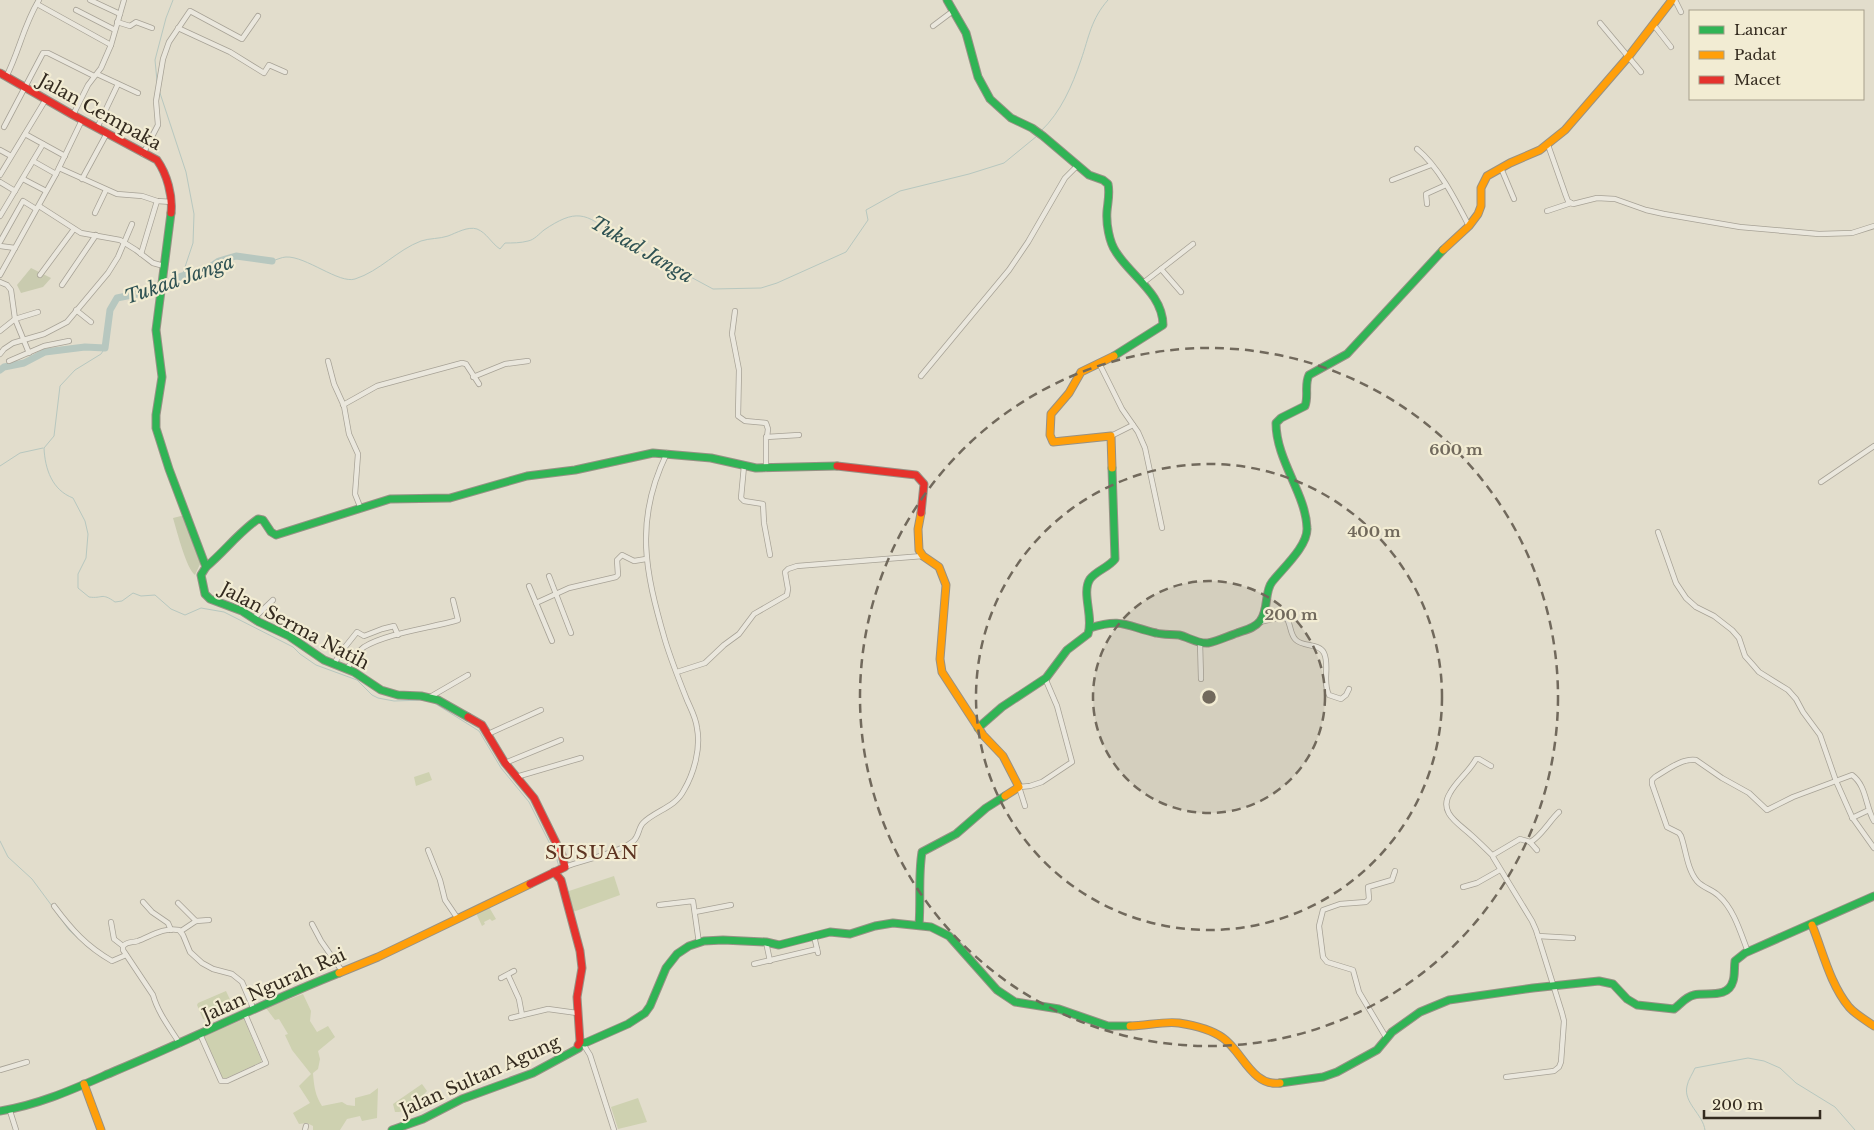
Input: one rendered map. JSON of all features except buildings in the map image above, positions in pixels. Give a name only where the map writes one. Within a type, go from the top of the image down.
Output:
[{"type":"street","points":[[90,0],[120,14]]},
{"type":"street","points":[[73,115],[111,44],[124,0]]},
{"type":"street","points":[[948,0],[966,33],[975,70],[990,99],[1003,113],[1032,128],[1077,166],[1106,182],[1109,187],[1107,215],[1115,250],[1143,283],[1164,319],[1163,325],[1081,372],[1069,393],[1053,411],[1050,418],[1050,436],[1053,442],[1058,443],[1111,436],[1133,424]]},
{"type":"street","points":[[1090,628],[1106,623],[1118,622],[1150,632],[1207,642],[1225,638],[1256,626],[1260,622],[1264,614],[1270,584],[1296,554],[1306,536],[1307,528],[1303,511],[1276,434],[1276,423],[1305,406],[1309,394],[1307,384],[1309,375],[1347,354],[1452,241],[1469,226],[1480,210],[1480,188],[1484,180],[1501,168],[1548,145],[1566,130],[1674,0],[1681,12]]},
{"type":"street","points":[[3,75],[38,2],[111,44]]},
{"type":"street","points":[[76,10],[115,30]]},
{"type":"street","points":[[143,154],[158,125],[156,101],[158,82],[169,42],[190,11],[242,39],[258,16]]},
{"type":"street","points":[[933,26],[954,11]]},
{"type":"street","points":[[117,22],[129,26],[136,22],[152,28]]},
{"type":"street","points":[[1600,23],[1642,72]]},
{"type":"street","points":[[1653,24],[1671,47]]},
{"type":"street","points":[[178,28],[230,52],[264,73],[269,65],[285,72]]},
{"type":"street","points":[[4,127],[26,88],[42,54],[46,53],[138,93]]},
{"type":"street","name":"Jalan Cempaka","points":[[3,75],[143,154],[157,160],[162,165],[172,202],[160,308]]},
{"type":"street","points":[[98,128],[118,84]]},
{"type":"street","points":[[0,174],[46,99]]},
{"type":"street","points":[[0,276],[65,156],[82,120]]},
{"type":"street","points":[[82,179],[107,133]]},
{"type":"street","points":[[25,134],[65,156]]},
{"type":"street","points":[[0,216],[43,144]]},
{"type":"street","points":[[1548,145],[1566,196],[1571,203]]},
{"type":"street","points":[[1417,149],[1446,186],[1469,226]]},
{"type":"street","points":[[0,150],[11,156]]},
{"type":"street","points":[[33,161],[117,194],[142,196],[172,202]]},
{"type":"street","points":[[1392,180],[1431,165]]},
{"type":"street","points":[[921,376],[1009,270],[1028,242],[1065,178],[1077,166]]},
{"type":"street","points":[[1501,168],[1514,199]]},
{"type":"street","points":[[23,179],[46,191]]},
{"type":"street","points":[[0,182],[15,191]]},
{"type":"street","points":[[1427,204],[1426,194],[1446,186]]},
{"type":"street","points":[[95,213],[106,190]]},
{"type":"street","points":[[1547,211],[1571,203],[1575,204],[1597,198],[1616,199],[1646,210],[1740,227],[1801,233],[1844,234],[1874,226]]},
{"type":"street","points":[[141,254],[157,200]]},
{"type":"street","points":[[15,248],[0,244],[23,201],[37,207],[80,233],[110,237],[124,242],[164,270]]},
{"type":"street","points":[[0,354],[8,346],[63,325],[108,273],[132,224]]},
{"type":"street","points":[[40,275],[74,229]]},
{"type":"street","points":[[62,285],[96,235]]},
{"type":"street","points":[[1143,283],[1193,244]]},
{"type":"street","points":[[1161,269],[1181,292]]},
{"type":"street","points":[[0,282],[7,285],[11,290],[15,319],[29,353]]},
{"type":"street","name":"Jalan Serma Natih","points":[[160,308],[156,340],[162,378],[156,415],[156,428],[169,469],[206,567],[201,575],[201,581],[208,596],[242,611],[289,636],[311,652],[346,668],[387,692],[430,698],[445,703],[482,725],[505,763],[538,805],[562,855],[565,867]]},
{"type":"street","points":[[76,310],[92,322]]},
{"type":"street","points":[[735,311],[732,334],[739,370],[738,416],[745,421],[766,423],[768,429],[767,437],[765,438],[766,469]]},
{"type":"street","points":[[0,331],[15,319],[38,312]]},
{"type":"street","points":[[9,361],[44,346],[69,341]]},
{"type":"street","points":[[328,360],[334,384],[343,404],[349,434],[358,454],[355,494],[361,509]]},
{"type":"street","points":[[473,377],[505,364],[528,361]]},
{"type":"street","points":[[343,404],[376,386],[462,362],[466,364],[479,384]]},
{"type":"street","points":[[1099,363],[1122,409],[1142,440],[1148,458],[1162,528]]},
{"type":"street","points":[[767,437],[799,435]]},
{"type":"street","points":[[978,728],[1003,706],[1045,678],[1067,651],[1086,636],[1090,628],[1088,582],[1091,578],[1112,565],[1116,553],[1111,436]]},
{"type":"street","points":[[1821,482],[1874,446]]},
{"type":"street","points":[[206,567],[256,520],[263,520],[271,532],[276,535],[390,499],[450,498],[527,476],[575,470],[653,453],[711,458],[766,469],[835,466],[916,475],[924,484],[918,538],[919,550],[923,556],[939,567],[946,585],[940,659],[942,672],[983,735],[1003,756],[1019,787],[1025,806]]},
{"type":"street","points":[[614,1130],[592,1061],[583,1046],[577,1013],[582,958],[561,880],[554,872],[633,842],[644,822],[671,806],[684,791],[694,765],[698,731],[665,640],[646,559],[645,539],[648,507],[661,465],[667,453]]},
{"type":"street","points":[[744,466],[741,498],[744,501],[764,504],[764,523],[770,555]]},
{"type":"street","points":[[1658,532],[1676,583],[1686,598],[1696,607],[1714,616],[1732,630],[1738,638],[1745,656],[1759,672],[1793,695],[1802,712],[1820,735],[1836,781],[1852,818],[1873,846]]},
{"type":"street","points":[[536,603],[578,585],[618,576],[616,563],[622,556],[634,561],[646,559]]},
{"type":"street","points":[[677,672],[705,663],[739,634],[754,614],[787,595],[785,572],[788,569],[797,566],[923,556]]},
{"type":"street","points":[[548,576],[571,633]]},
{"type":"street","points":[[529,586],[552,641]]},
{"type":"street","points":[[254,618],[273,600]]},
{"type":"street","points":[[346,668],[363,648],[398,635],[458,620],[454,600]]},
{"type":"street","points":[[1260,622],[1281,617],[1287,619],[1296,641],[1319,648],[1324,652],[1327,688],[1330,695],[1341,699],[1349,689]]},
{"type":"street","points":[[334,664],[357,632],[364,636],[394,626],[398,635]]},
{"type":"street","points":[[1200,642],[1201,679]]},
{"type":"street","points":[[430,698],[468,675]]},
{"type":"street","points":[[919,925],[920,863],[922,852],[956,834],[986,808],[1019,787],[1042,782],[1072,762],[1057,706],[1045,678]]},
{"type":"street","points":[[488,734],[541,710]]},
{"type":"street","points":[[505,763],[561,740]]},
{"type":"street","points":[[516,777],[581,758]]},
{"type":"street","points":[[1491,766],[1479,758],[1476,759],[1470,770],[1460,778],[1449,793],[1447,806],[1450,816],[1493,856],[1532,921],[1564,1021],[1560,1067],[1554,1071],[1506,1077]]},
{"type":"street","points":[[1748,952],[1741,933],[1726,904],[1720,897],[1696,880],[1681,836],[1667,826],[1652,780],[1681,762],[1690,759],[1696,760],[1722,778],[1749,793],[1767,810],[1836,781],[1854,776],[1864,790],[1874,821]]},
{"type":"street","points":[[1852,818],[1869,810]]},
{"type":"street","points":[[1530,842],[1538,837],[1543,828],[1559,812]]},
{"type":"street","points":[[1493,856],[1514,841],[1520,839],[1530,842],[1537,850]]},
{"type":"street","points":[[428,850],[440,880],[445,900],[458,919]]},
{"type":"street","points":[[561,880],[565,867]]},
{"type":"street","points":[[1463,887],[1477,883],[1500,870]]},
{"type":"street","points":[[1387,1039],[1359,992],[1353,970],[1327,962],[1323,957],[1319,926],[1323,910],[1340,904],[1366,902],[1369,898],[1368,887],[1392,880],[1395,871]]},
{"type":"street","name":"Jalan Ngurah Rai","points":[[0,1111],[10,1111],[84,1084],[180,1044],[342,970],[378,957],[554,872]]},
{"type":"street","points":[[659,905],[691,900],[694,902],[699,942],[730,940],[766,942],[779,945],[830,932],[850,934],[884,924],[902,923],[932,927],[949,936],[997,990],[1015,1002],[1059,1009],[1108,1026],[1179,1023],[1205,1030],[1228,1042],[1254,1073],[1268,1083],[1282,1083],[1337,1072],[1377,1050],[1392,1032],[1404,1023],[1420,1012],[1441,1002],[1585,981],[1614,984],[1627,999],[1637,1005],[1674,1009],[1690,996],[1714,995],[1727,990],[1732,984],[1735,961],[1748,952],[1874,896]]},
{"type":"street","points":[[143,902],[152,912],[165,920],[171,930]]},
{"type":"street","points":[[178,903],[196,922]]},
{"type":"street","points":[[695,912],[731,905]]},
{"type":"street","points":[[54,906],[74,932],[95,952],[112,961],[126,955]]},
{"type":"street","points":[[123,946],[127,942],[136,942],[158,932],[181,931],[196,922],[209,920]]},
{"type":"street","points":[[111,922],[114,939],[123,946],[126,955],[153,995],[154,1002],[160,1013],[180,1044]]},
{"type":"street","points":[[312,924],[321,941],[342,970]]},
{"type":"street","points":[[1812,924],[1843,998],[1854,1011],[1874,1026]]},
{"type":"street","points":[[181,931],[190,952],[202,963],[212,969],[232,974],[242,982],[254,1010]]},
{"type":"street","points":[[754,964],[817,951],[814,936]]},
{"type":"street","points":[[1538,936],[1573,938]]},
{"type":"street","name":"Jalan Sultan Agung","points":[[392,1130],[423,1119],[462,1099],[533,1073],[628,1024],[645,1013],[650,1006],[666,968],[672,959],[683,950],[699,942]]},
{"type":"street","points":[[766,942],[770,960]]},
{"type":"street","points":[[502,978],[514,971]]},
{"type":"street","points":[[508,975],[519,999],[522,1015]]},
{"type":"street","points":[[512,1018],[548,1009],[577,1013]]},
{"type":"street","points":[[200,1034],[221,1081],[227,1081],[266,1063],[245,1014]]},
{"type":"street","points":[[0,1070],[27,1062]]},
{"type":"street","points":[[84,1084],[101,1130]]},
{"type":"street","points":[[10,1111],[16,1130]]},
{"type":"green space","points":[[31,268],[51,278],[43,287],[21,293],[17,285]]},
{"type":"green space","points":[[185,515],[201,562],[195,575],[188,565],[173,518]]},
{"type":"green space","points":[[429,772],[432,780],[416,786],[414,777]]},
{"type":"green space","points":[[614,876],[620,895],[573,912],[566,892]]},
{"type":"green space","points":[[489,907],[496,919],[484,922],[485,924],[482,926],[476,913]]},
{"type":"green space","points":[[226,991],[233,1006],[232,1009],[206,1020],[203,1019],[197,1005],[198,1003]]},
{"type":"green space","points":[[303,994],[311,1011],[310,1021],[317,1032],[328,1026],[335,1037],[318,1051],[320,1059],[318,1069],[313,1073],[315,1090],[322,1106],[342,1102],[355,1106],[355,1098],[370,1094],[378,1088],[377,1118],[362,1121],[360,1116],[347,1119],[340,1130],[313,1130],[313,1126],[307,1123],[299,1124],[293,1113],[310,1103],[299,1086],[311,1074],[292,1050],[285,1035],[288,1034],[279,1019],[275,1020],[266,1008]]},
{"type":"green space","points":[[244,1019],[261,1062],[222,1080],[201,1038]]},
{"type":"green space","points":[[422,1084],[427,1091],[409,1108],[395,1112],[393,1104]]},
{"type":"green space","points":[[638,1098],[647,1122],[618,1129],[611,1107]]},
{"type":"waterway","points":[[157,81],[155,60],[166,18],[173,0]]},
{"type":"waterway","name":"Tukad Janga","points":[[1041,131],[1054,116],[1070,89],[1094,21],[1108,0]]},
{"type":"waterway","points":[[159,90],[186,172],[194,214],[193,243],[182,276]]},
{"type":"waterway","name":"Tukad Janga","points":[[272,261],[284,257],[294,258],[340,278],[355,279],[372,271],[412,245],[424,240],[445,237],[473,228],[484,233],[500,249],[505,243],[519,243],[530,240],[555,223],[572,216],[580,216],[595,222],[613,235],[713,289],[761,288],[777,283],[846,252],[868,220],[866,210],[900,191],[969,174],[1004,163],[1037,136]]},
{"type":"waterway","name":"Tukad Janga","points":[[0,370],[4,367],[24,363],[45,352],[85,347],[105,348],[110,310],[117,298],[151,291],[182,276],[203,272],[219,261],[236,256],[272,261]]},
{"type":"waterway","points":[[105,348],[101,354],[75,370],[60,386],[54,436],[44,448],[46,464],[51,478],[60,490],[73,498],[85,521],[88,534],[86,558],[78,574],[78,588],[89,597],[104,597],[115,602],[122,601],[133,593],[141,596],[155,595],[171,609],[185,615],[201,608],[224,612],[293,647],[316,665],[357,680],[372,695],[378,698],[394,701],[424,700]]},
{"type":"waterway","points":[[0,466],[20,453],[43,448]]},
{"type":"waterway","points":[[431,701],[479,731],[501,768],[529,802],[556,856],[559,867]]},
{"type":"waterway","points":[[0,841],[8,857],[32,879],[52,906]]},
{"type":"waterway","points":[[58,915],[69,930],[90,949]]},
{"type":"waterway","points":[[1705,1130],[1701,1119],[1690,1103],[1687,1092],[1688,1084],[1695,1068],[1748,1058],[1764,1061],[1780,1068],[1796,1083],[1835,1107],[1855,1130]]},
{"type":"traffic: fast","points":[[947,0],[966,33],[978,77],[990,99],[1011,118],[1032,128],[1043,136],[1089,175],[1108,184],[1107,221],[1112,243],[1122,261],[1145,286],[1158,304],[1162,314],[1163,325],[1114,356]]},
{"type":"traffic: fast","points":[[171,213],[156,330],[162,377],[156,415],[156,428],[169,469],[206,567],[201,575],[205,594],[210,599],[242,611],[259,622],[289,636],[324,660],[354,672],[381,690],[398,695],[421,696],[438,700],[468,717]]},
{"type":"traffic: fast","points":[[1090,628],[1117,623],[1159,634],[1179,635],[1208,643],[1250,628],[1258,623],[1265,612],[1268,591],[1272,582],[1304,542],[1307,528],[1302,502],[1277,437],[1276,423],[1281,418],[1305,406],[1309,375],[1347,354],[1443,250]]},
{"type":"traffic: fast","points":[[206,567],[258,519],[263,520],[271,532],[276,535],[390,499],[450,498],[527,476],[575,470],[653,453],[711,458],[756,468],[837,466]]},
{"type":"traffic: fast","points":[[978,728],[1002,707],[1046,678],[1067,650],[1088,634],[1090,620],[1087,591],[1090,579],[1115,559],[1112,468]]},
{"type":"traffic: fast","points":[[919,925],[922,852],[956,834],[986,808],[1005,796]]},
{"type":"traffic: fast","points":[[1280,1083],[1323,1077],[1337,1072],[1377,1050],[1392,1032],[1420,1012],[1449,1000],[1599,981],[1613,984],[1627,999],[1637,1005],[1674,1009],[1691,996],[1716,994],[1727,990],[1733,981],[1735,961],[1745,953],[1874,896]]},
{"type":"traffic: fast","points":[[580,1042],[585,1043],[628,1024],[645,1013],[650,1006],[666,968],[677,954],[689,946],[704,941],[723,940],[766,942],[779,945],[830,932],[850,934],[875,926],[893,923],[931,927],[949,936],[997,990],[1015,1002],[1059,1009],[1108,1026],[1130,1026]]},
{"type":"traffic: fast","points":[[0,1111],[44,1100],[73,1089],[339,973]]},
{"type":"traffic: fast","points":[[392,1130],[423,1119],[462,1099],[533,1073],[579,1048]]},
{"type":"traffic: slow","points":[[1443,250],[1469,226],[1478,214],[1481,206],[1481,188],[1487,176],[1510,163],[1540,150],[1565,130],[1629,56],[1672,0]]},
{"type":"traffic: slow","points":[[1112,468],[1111,436],[1053,442],[1050,435],[1051,414],[1069,393],[1081,372],[1114,356]]},
{"type":"traffic: slow","points":[[921,513],[918,529],[919,550],[923,556],[939,567],[946,585],[940,659],[942,672],[983,735],[1003,756],[1019,787],[1005,796]]},
{"type":"traffic: slow","points":[[339,973],[378,957],[530,884]]},
{"type":"traffic: slow","points":[[1812,925],[1832,978],[1842,998],[1852,1010],[1874,1026]]},
{"type":"traffic: slow","points":[[1130,1026],[1179,1023],[1208,1030],[1230,1044],[1255,1074],[1270,1083],[1280,1083]]},
{"type":"traffic: slow","points":[[84,1084],[101,1130]]},
{"type":"traffic: jam","points":[[0,73],[157,160],[164,172],[168,185],[171,213]]},
{"type":"traffic: jam","points":[[837,466],[916,475],[924,484],[921,513]]},
{"type":"traffic: jam","points":[[468,717],[482,725],[505,763],[534,798],[562,855],[565,867],[530,884]]},
{"type":"traffic: jam","points":[[554,872],[561,880],[580,951],[582,968],[577,997],[580,1042],[578,1045]]},
{"type":"district","name":"SUSUAN","points":[[592,852]]}]
